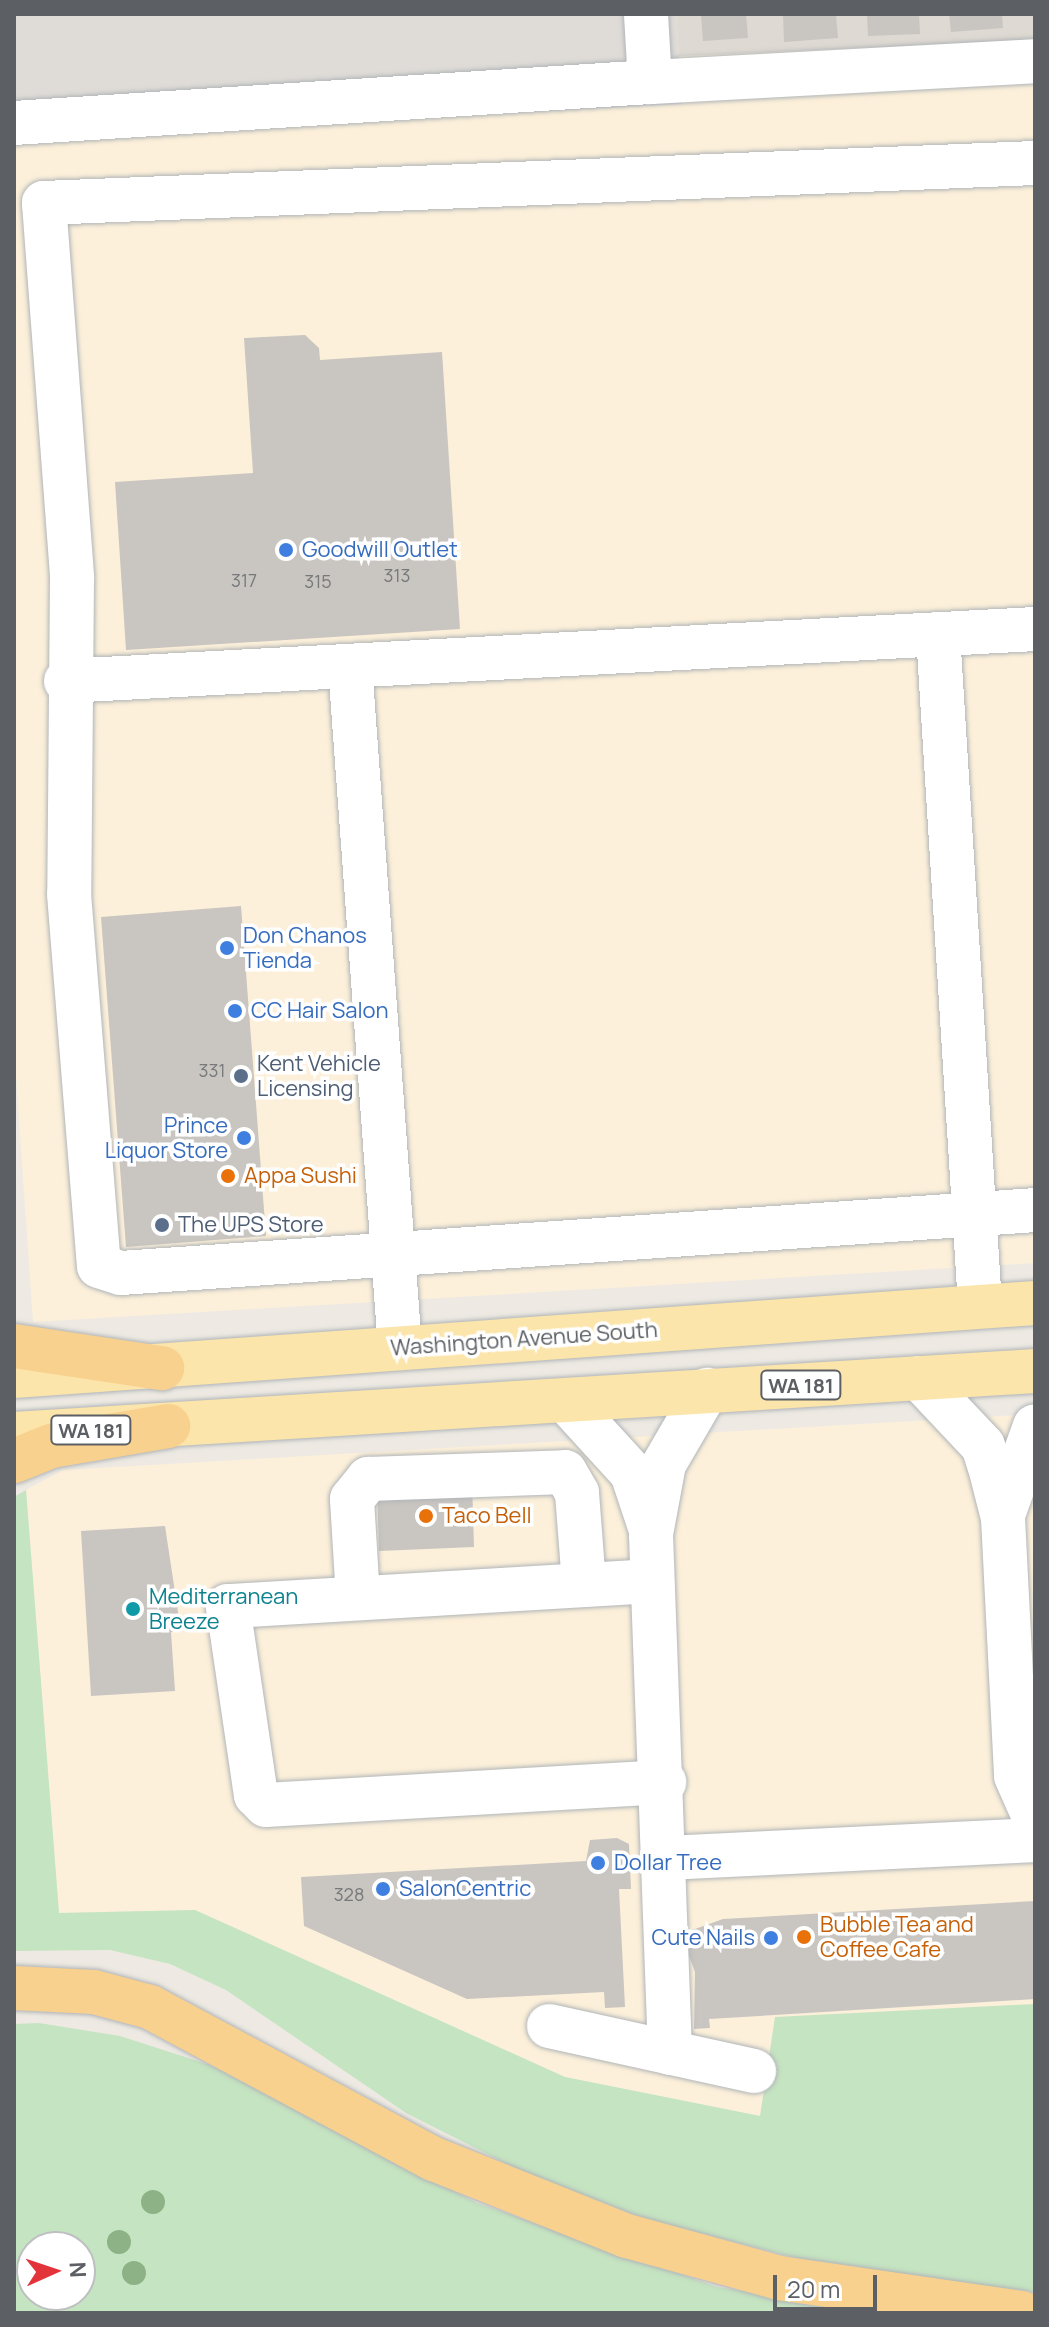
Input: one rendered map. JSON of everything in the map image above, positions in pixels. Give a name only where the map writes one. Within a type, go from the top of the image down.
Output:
[{"type":"highway","points":[[14,1346],[162,1368]]},
{"type":"highway","points":[[14,1461],[51,1446],[168,1426]]},
{"type":"highway","points":[[14,1988],[94,1992],[150,2007],[434,2159],[627,2236],[779,2278],[1023,2313]]},
{"type":"main road","name":"Washington Avenue South","points":[[14,1376],[162,1368],[1035,1303]]},
{"type":"main road","name":"WA 181","points":[[14,1434],[1035,1371]]},
{"type":"lane","points":[[646,14],[650,82]]},
{"type":"lane","points":[[14,123],[1035,61]]},
{"type":"lane","points":[[1035,163],[44,203],[72,579],[66,681],[69,898],[99,1266],[121,1273],[1035,1210]]},
{"type":"lane","points":[[66,681],[1035,629]]},
{"type":"lane","points":[[938,634],[980,1306]]},
{"type":"lane","points":[[350,666],[396,1255],[400,1348]]},
{"type":"lane","points":[[919,1378],[983,1446],[1003,1518],[1016,1776],[1035,1819]]},
{"type":"lane","points":[[670,2053],[668,1858],[651,1534],[664,1464],[707,1390]]},
{"type":"lane","points":[[567,1402],[632,1473],[651,1534]]},
{"type":"lane","points":[[1003,1518],[1018,1458],[1035,1426]]},
{"type":"lane","points":[[358,1598],[352,1499],[368,1479],[565,1472],[577,1493],[584,1585]]},
{"type":"lane","points":[[652,1581],[228,1606],[256,1795],[266,1805],[664,1782]]},
{"type":"lane","points":[[668,1858],[1035,1840]]},
{"type":"lane","points":[[549,2026],[754,2071]]},
{"type":"shaded area","points":[[14,14],[676,14],[682,104],[14,139]]},
{"type":"shaded area","points":[[676,14],[1035,14],[1035,40],[679,56]]},
{"type":"shaded area","points":[[1035,40],[1035,1263],[33,1322],[14,1048],[14,139],[678,104],[679,56]]},
{"type":"shaded area","points":[[1035,1414],[1035,2004],[775,2018],[761,2116],[565,2077],[195,1910],[59,1913],[26,1490],[63,1470]]},
{"type":"green space","points":[[26,1490],[59,1913],[195,1910],[565,2077],[760,2116],[775,2017],[1035,2004],[1035,2292],[828,2266],[645,2219],[527,2174],[406,2113],[226,1990],[170,1964],[110,1950],[14,1951],[14,1497]]},
{"type":"green space","points":[[39,2023],[120,2036],[210,2065],[477,2203],[717,2287],[878,2313],[14,2313],[14,2024]]},
{"type":"building","points":[[701,14],[746,14],[748,38],[703,41]]},
{"type":"building","points":[[783,14],[836,14],[838,38],[784,42]]},
{"type":"building","points":[[867,14],[919,14],[920,34],[868,36]]},
{"type":"building","points":[[949,14],[1002,14],[1003,28],[951,32]]},
{"type":"building","name":"Goodwill Outlet","points":[[305,335],[319,348],[320,360],[442,352],[460,629],[126,650],[115,482],[253,473],[244,338]]},
{"type":"building","points":[[241,906],[266,1236],[126,1247],[101,917]]},
{"type":"building","name":"Taco Bell","points":[[472,1481],[474,1547],[379,1551],[377,1486]]},
{"type":"building","name":"Mediterranean Breeze","points":[[165,1526],[181,1632],[171,1632],[175,1691],[91,1696],[81,1531]]},
{"type":"building","points":[[617,1838],[629,1844],[631,1889],[619,1889],[625,2007],[605,2008],[604,1992],[467,1999],[304,1926],[301,1877],[586,1861],[590,1840]]},
{"type":"building","points":[[1035,1901],[1035,1999],[709,2019],[710,2028],[694,2029],[695,1972],[681,1934],[723,1919]]},
{"type":"place","name":"Goodwill Outlet","points":[[286,550]]},
{"type":"place","name":"Don Chanos Tienda","points":[[227,948]]},
{"type":"place","name":"CC Hair Salon","points":[[235,1011]]},
{"type":"place","name":"Kent Vehicle Licensing","points":[[241,1076]]},
{"type":"place","name":"Prince Liquor Store","points":[[244,1138]]},
{"type":"place","name":"Appa Sushi","points":[[228,1176]]},
{"type":"place","name":"The UPS Store","points":[[162,1225]]},
{"type":"place","name":"Taco Bell","points":[[426,1516]]},
{"type":"place","name":"Mediterranean Breeze","points":[[133,1609]]},
{"type":"place","name":"Dollar Tree","points":[[598,1863]]},
{"type":"place","name":"SalonCentric","points":[[383,1889]]},
{"type":"place","name":"Bubble Tea and Coffee Cafe","points":[[804,1937]]},
{"type":"place","name":"Cute Nails","points":[[771,1938]]}]
